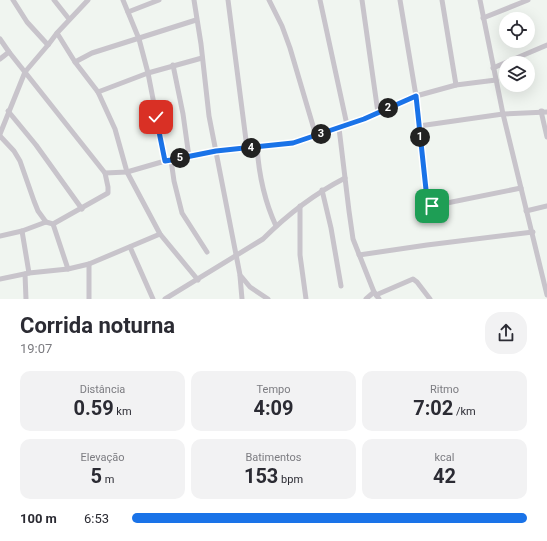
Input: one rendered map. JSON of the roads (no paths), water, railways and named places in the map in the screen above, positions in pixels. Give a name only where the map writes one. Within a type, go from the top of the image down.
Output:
[{"type":"street","points":[[13,0],[27,22],[48,45]]},
{"type":"street","points":[[54,0],[69,19]]},
{"type":"street","points":[[46,222],[38,211],[20,161],[14,151],[0,135],[8,111],[25,72],[69,19],[88,0]]},
{"type":"street","points":[[123,0],[138,39],[148,73],[165,161]]},
{"type":"street","points":[[128,12],[159,0]]},
{"type":"street","points":[[194,0],[209,116],[240,275],[242,299]]},
{"type":"street","points":[[228,0],[247,148]]},
{"type":"street","points":[[269,0],[282,26],[290,48],[316,136]]},
{"type":"street","points":[[320,0],[347,125]]},
{"type":"street","points":[[362,0],[378,113]]},
{"type":"street","points":[[400,0],[416,96],[427,199],[429,204],[432,206],[521,188]]},
{"type":"street","points":[[442,0],[456,85]]},
{"type":"street","points":[[480,0],[503,114],[526,211],[533,232],[547,295]]},
{"type":"street","points":[[483,18],[528,0]]},
{"type":"street","points":[[75,62],[92,52],[196,20]]},
{"type":"street","points":[[57,33],[75,62],[98,92],[116,129],[127,172],[160,234],[198,280]]},
{"type":"street","points":[[0,39],[105,173],[108,187],[108,193],[53,224],[46,222],[22,231],[0,236]]},
{"type":"street","points":[[493,68],[547,48]]},
{"type":"street","points":[[0,59],[9,52]]},
{"type":"street","points":[[98,92],[148,73],[202,58]]},
{"type":"street","points":[[173,65],[183,114],[189,157]]},
{"type":"street","points":[[105,173],[127,172],[165,161],[216,151],[293,143],[347,125],[416,96],[456,85],[496,80]]},
{"type":"street","points":[[541,111],[547,108]]},
{"type":"street","points":[[8,111],[36,145],[82,209]]},
{"type":"street","points":[[419,126],[503,114],[541,111],[547,112]]},
{"type":"street","points":[[541,111],[547,137]]},
{"type":"street","points":[[339,128],[353,239],[377,295]]},
{"type":"street","points":[[257,147],[263,192],[276,226]]},
{"type":"street","points":[[171,160],[174,181],[182,213],[207,252]]},
{"type":"street","points":[[166,299],[263,239],[300,206],[322,190],[345,178]]},
{"type":"street","points":[[322,190],[331,228],[341,286]]},
{"type":"street","points":[[300,206],[300,255],[306,299]]},
{"type":"street","points":[[526,211],[547,206]]},
{"type":"street","points":[[53,224],[68,269]]},
{"type":"street","points":[[22,231],[27,273],[26,299]]},
{"type":"street","points":[[359,255],[533,232]]},
{"type":"street","points":[[0,279],[27,273],[68,269],[89,264],[160,234]]},
{"type":"street","points":[[130,247],[152,299]]},
{"type":"street","points":[[89,264],[90,299]]},
{"type":"street","points":[[240,275],[250,287],[268,299]]},
{"type":"street","points":[[366,299],[413,279],[430,299]]}]
